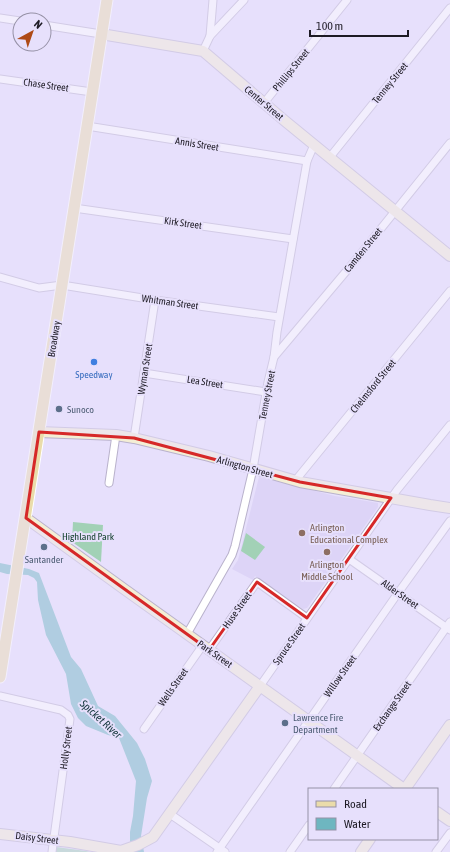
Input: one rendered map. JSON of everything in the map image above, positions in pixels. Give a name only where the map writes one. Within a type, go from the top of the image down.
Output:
[{"type":"main road","name":"Broadway","points":[[0,677],[107,0]]},
{"type":"street","points":[[210,36],[213,0]]},
{"type":"street","points":[[52,26],[203,51],[210,36],[244,0]]},
{"type":"street","name":"Phillips Street","points":[[264,103],[347,0]]},
{"type":"street","name":"Tenney Street","points":[[330,157],[450,8]]},
{"type":"street","points":[[0,18],[12,20]]},
{"type":"street","name":"Center Street","points":[[203,51],[314,145],[450,256]]},
{"type":"street","name":"Chase Street","points":[[0,79],[92,92]]},
{"type":"street","name":"Annis Street","points":[[87,126],[307,161]]},
{"type":"street","name":"Camden Street","points":[[274,357],[450,143]]},
{"type":"street","name":"Tenney Street","points":[[187,634],[232,555],[242,520],[274,357],[279,317],[307,161],[314,145]]},
{"type":"street","name":"Kirk Street","points":[[74,208],[293,239]]},
{"type":"street","name":"Whitman Street","points":[[0,277],[39,288],[62,285],[155,300],[279,317]]},
{"type":"street","name":"Chelmsford Street","points":[[295,480],[450,291]]},
{"type":"street","name":"Wyman Street","points":[[134,438],[155,300]]},
{"type":"street","name":"Lea Street","points":[[144,373],[266,392]]},
{"type":"street","name":"Spruce Street","points":[[121,851],[138,845],[153,837],[391,498],[450,425]]},
{"type":"street","name":"Arlington Street","points":[[39,432],[116,435],[134,438],[209,456],[295,480],[430,506],[450,508]]},
{"type":"street","points":[[109,483],[116,435]]},
{"type":"street","name":"Park Street","points":[[26,518],[404,788]]},
{"type":"street","name":"Willow Street","points":[[220,851],[398,593],[450,521]]},
{"type":"street","name":"Alder Street","points":[[349,559],[449,627]]},
{"type":"street","name":"Huse Street","points":[[206,647],[256,582],[307,618]]},
{"type":"street","name":"Exchange Street","points":[[335,788],[449,627]]},
{"type":"street","name":"Wells Street","points":[[144,729],[206,647]]},
{"type":"street","name":"Holly Street","points":[[0,696],[61,710],[68,714],[70,719],[52,852]]},
{"type":"street","points":[[406,788],[450,726]]},
{"type":"street","points":[[438,813],[450,820]]},
{"type":"street","points":[[170,814],[220,851]]},
{"type":"street","points":[[290,852],[308,826]]},
{"type":"street","points":[[436,852],[450,833]]},
{"type":"street","name":"Daisy Street","points":[[0,834],[70,842],[121,851]]},
{"type":"street","points":[[361,852],[369,840]]},
{"type":"highlighted area","points":[[39,432],[134,438],[300,482],[391,498],[307,618],[257,582],[209,650],[26,518]]},
{"type":"shaded area","name":"Arlington Educational Complex","points":[[259,477],[335,496],[378,503],[378,507],[307,608],[303,609],[255,576],[253,580],[232,569],[238,560]]},
{"type":"green space","name":"Highland Park","points":[[73,522],[103,525],[101,562],[72,542]]},
{"type":"green space","points":[[246,533],[265,547],[255,560],[241,551]]},
{"type":"green space","points":[[56,847],[86,851],[90,852],[56,852]]},
{"type":"water","name":"Spicket River","points":[[0,563],[29,569],[39,573],[71,657],[81,669],[98,706],[115,716],[137,743],[145,759],[152,781],[147,798],[141,836],[144,852],[130,852],[130,832],[136,781],[119,738],[86,726],[78,718],[71,704],[66,674],[46,635],[38,600],[37,582],[34,578],[28,575],[7,574],[0,572]]},
{"type":"place","name":"Speedway","points":[[94,362]]},
{"type":"place","name":"Sunoco","points":[[59,409]]},
{"type":"place","name":"Arlington Educational Complex","points":[[302,533]]},
{"type":"place","name":"Santander","points":[[44,547]]},
{"type":"place","name":"Arlington Middle School","points":[[327,552]]},
{"type":"place","name":"Lawrence Fire Department","points":[[285,723]]}]
